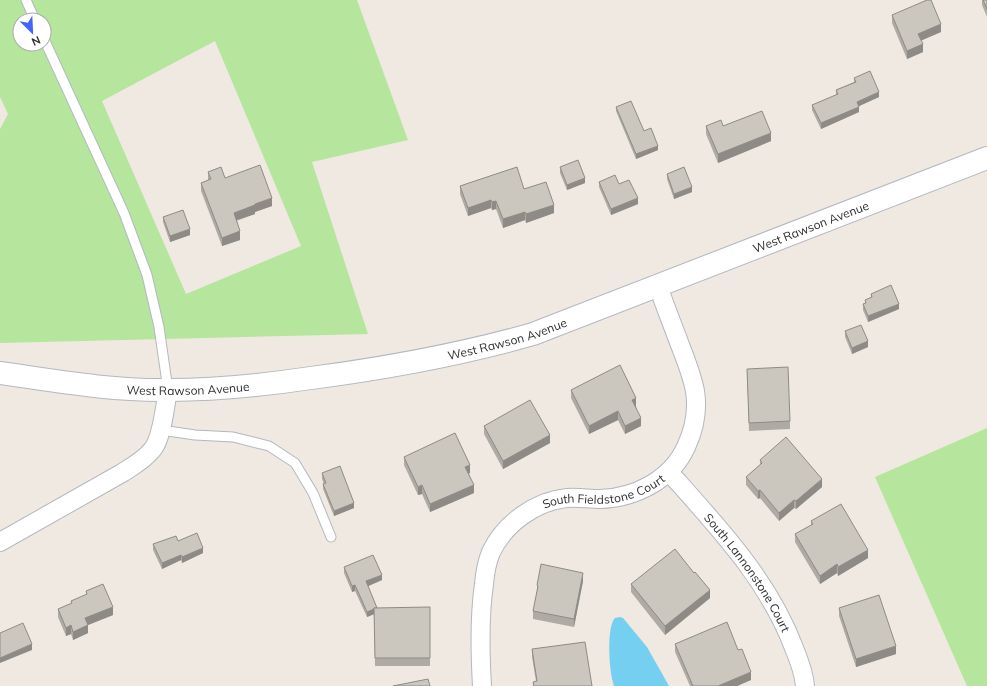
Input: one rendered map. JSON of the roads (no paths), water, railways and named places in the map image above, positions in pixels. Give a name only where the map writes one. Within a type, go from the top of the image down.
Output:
[{"type":"street","name":"West Rawson Avenue","points":[[0,373],[83,384],[168,390],[226,388],[280,382],[373,370],[436,358],[533,334],[987,158]]},
{"type":"street","name":"South Fieldstone Court","points":[[482,686],[480,630],[482,597],[486,565],[500,538],[520,517],[542,505],[566,498],[602,499],[620,496],[635,492],[648,486],[669,472],[678,462],[690,439],[695,419],[695,392],[687,363],[658,286]]},
{"type":"street","points":[[0,542],[122,473],[153,450],[158,441],[161,430],[168,390]]},
{"type":"street","name":"South Lannonstone Court","points":[[669,472],[726,536],[764,590],[789,635],[802,669],[805,686]]},
{"type":"lane","points":[[26,0],[31,12]]},
{"type":"lane","points":[[50,52],[124,213],[147,275],[159,327],[168,390]]},
{"type":"lane","points":[[161,430],[195,435],[233,437],[269,446],[295,463],[313,493],[332,537]]},
{"type":"water","points":[[615,618],[623,618],[647,647],[669,686],[614,686],[611,671],[609,640],[612,623]]}]
